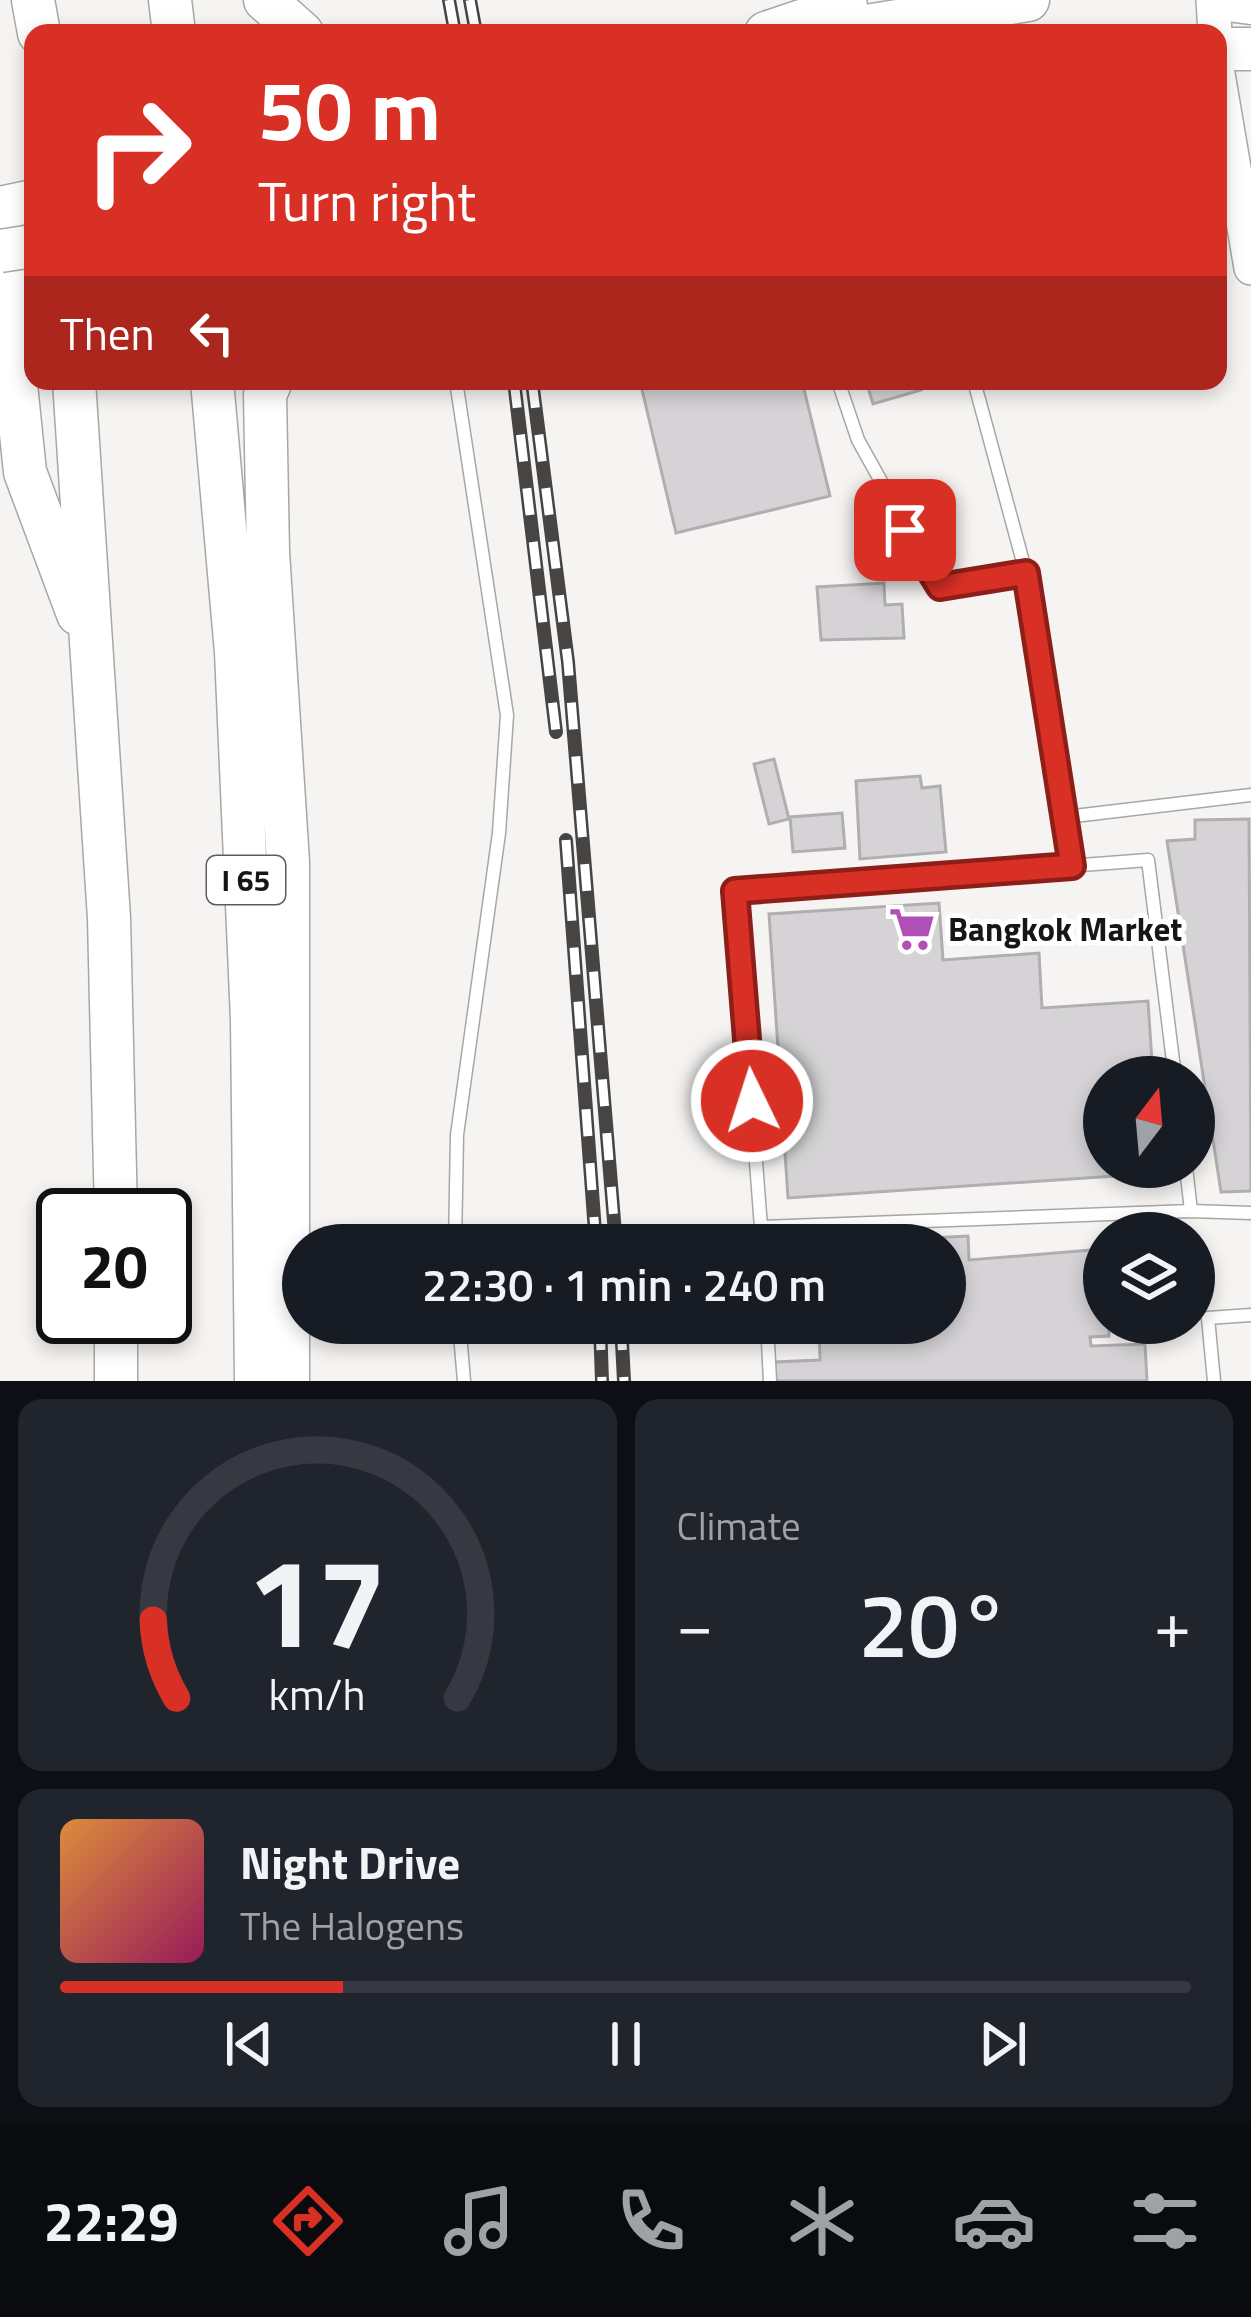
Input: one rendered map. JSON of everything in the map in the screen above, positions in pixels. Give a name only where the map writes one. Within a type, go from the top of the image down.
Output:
[{"type":"highway","points":[[265,0],[292,24]]},
{"type":"highway","points":[[793,24],[864,0]]},
{"type":"highway","points":[[879,24],[1028,0]]},
{"type":"highway","points":[[1228,0],[1251,3]]},
{"type":"highway","points":[[0,230],[25,472],[94,657]]},
{"type":"highway","points":[[75,390],[109,918],[115,1188]]},
{"type":"highway","name":"I 65","points":[[213,390],[236,652],[252,1020],[256,1381]]},
{"type":"highway","points":[[268,390],[268,552],[288,862],[288,1381]]},
{"type":"highway","points":[[116,1344],[116,1381]]},
{"type":"main road","points":[[1227,136],[1251,268]]},
{"type":"main road","points":[[1234,184],[1251,226]]},
{"type":"lane","points":[[455,1224],[457,1135],[507,746],[502,660],[457,390]]},
{"type":"lane","points":[[841,390],[858,440],[940,587],[1026,573]]},
{"type":"lane","points":[[976,390],[1026,573],[1072,866]]},
{"type":"lane","points":[[1066,818],[1251,795]]},
{"type":"lane","points":[[761,1224],[735,891],[1148,860],[1171,1056]]},
{"type":"lane","points":[[1188,1188],[1191,1211]]},
{"type":"lane","points":[[842,1224],[1191,1211],[1251,1213]]},
{"type":"lane","points":[[1214,1381],[1208,1318],[1251,1315]]},
{"type":"lane","points":[[461,1344],[464,1381]]},
{"type":"lane","points":[[768,1344],[770,1381]]},
{"type":"building","points":[[642,390],[804,390],[830,496],[676,533]]},
{"type":"building","points":[[869,390],[921,390],[873,404]]},
{"type":"building","points":[[884,583],[885,605],[902,604],[904,638],[821,640],[817,587]]},
{"type":"building","points":[[774,759],[789,819],[769,824],[754,764]]},
{"type":"building","points":[[920,776],[922,788],[940,786],[946,852],[860,859],[856,781]]},
{"type":"building","points":[[842,813],[845,848],[793,852],[790,817]]},
{"type":"building","points":[[1249,819],[1251,1191],[1221,1192],[1215,1153],[1215,1056],[1200,1056],[1167,841],[1195,839],[1195,820]]},
{"type":"building","points":[[939,903],[943,960],[1039,953],[1042,1008],[1148,1001],[1152,1056],[1083,1056],[1083,1178],[788,1198],[769,914]]},
{"type":"building","points":[[966,1236],[969,1260],[1083,1251],[1083,1344],[1145,1344],[1147,1381],[776,1381],[775,1362],[820,1360],[820,1344],[966,1344]]},
{"type":"railway","points":[[449,0],[453,24]]},
{"type":"railway","points":[[470,0],[474,24]]},
{"type":"railway","points":[[515,390],[556,732]]},
{"type":"railway","points":[[533,390],[568,662],[614,1224]]},
{"type":"railway","points":[[566,840],[594,1224]]},
{"type":"railway","points":[[601,1344],[602,1381]]},
{"type":"railway","points":[[622,1344],[624,1381]]},
{"type":"place","name":"Bangkok Market","points":[[912,929]]},
{"type":"route","points":[[752,1101],[735,891],[1072,866],[1026,573],[940,587],[905,530]]}]
